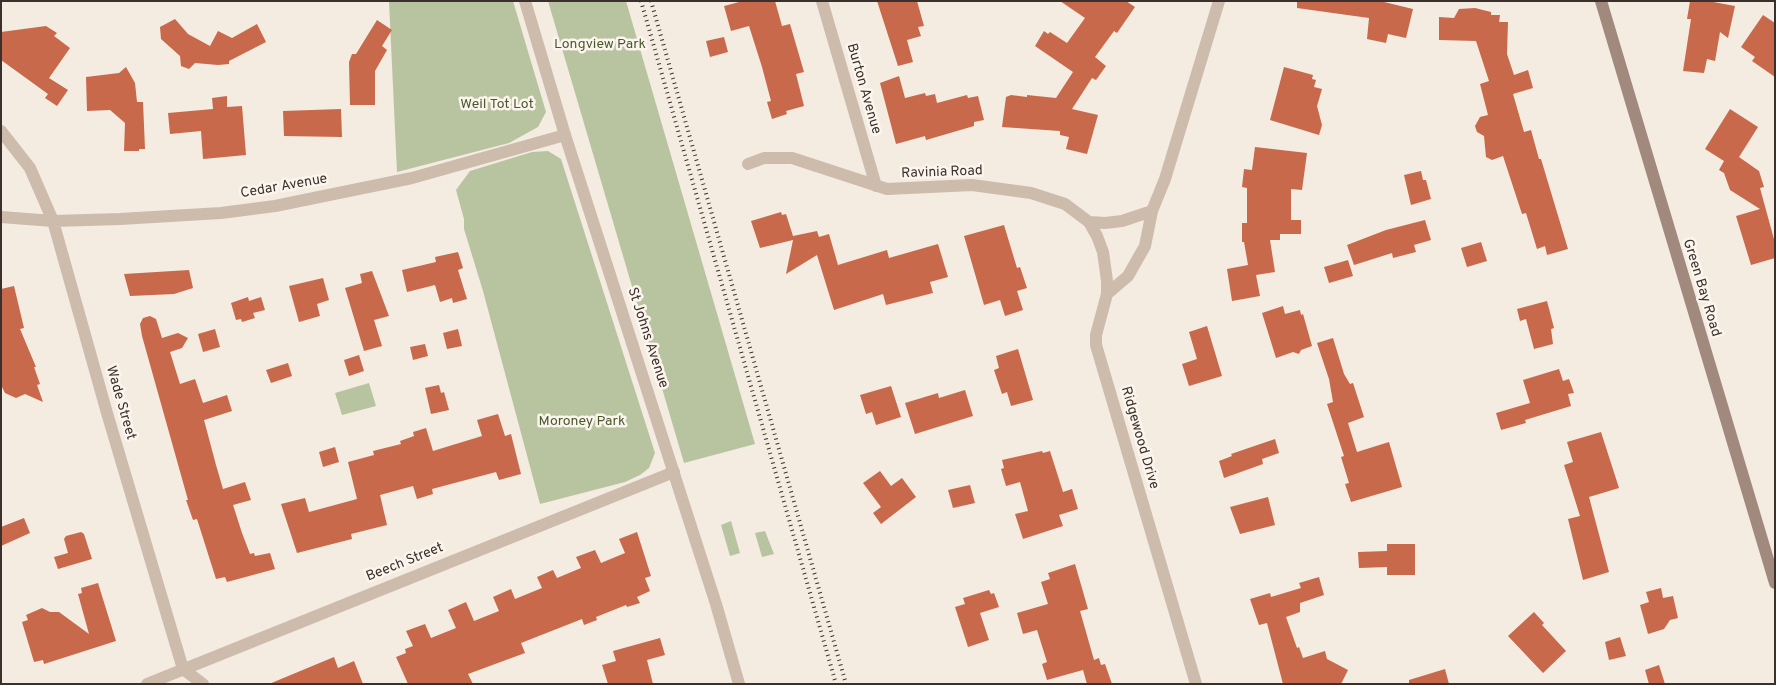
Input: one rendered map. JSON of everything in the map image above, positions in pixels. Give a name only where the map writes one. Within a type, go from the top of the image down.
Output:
[{"type":"main road","name":"Green Bay Road","points":[[1601,1],[1775,583]]},
{"type":"street","name":"St Johns Avenue","points":[[525,1],[565,135],[674,472],[739,684]]},
{"type":"street","name":"Burton Avenue","points":[[822,1],[876,186]]},
{"type":"street","points":[[1106,294],[1128,276],[1145,246],[1152,211],[1165,179],[1219,1]]},
{"type":"street","name":"Wade Street","points":[[1,132],[30,168],[53,220],[107,413],[183,669]]},
{"type":"street","name":"Cedar Avenue","points":[[1,217],[53,220],[221,213],[275,206],[412,178],[565,135]]},
{"type":"street","name":"Ravinia Road","points":[[748,164],[764,158],[792,158],[876,186],[898,190],[954,185],[998,187],[1031,193],[1064,204],[1088,222],[1097,236],[1103,252],[1107,281],[1106,294]]},
{"type":"street","points":[[1088,222],[1105,224],[1122,221],[1152,211]]},
{"type":"street","name":"Ridgewood Drive","points":[[1106,294],[1096,335],[1096,345],[1196,684]]},
{"type":"street","name":"Beech Street","points":[[147,684],[674,472]]},
{"type":"street","points":[[183,669],[203,684]]},
{"type":"green space","name":"Weil Tot Lot","points":[[389,1],[513,1],[546,112],[538,127],[509,143],[397,172]]},
{"type":"green space","name":"Longview Park","points":[[548,1],[626,1],[755,444],[684,463]]},
{"type":"green space","name":"Moroney Park","points":[[548,151],[561,159],[655,453],[649,468],[640,475],[625,482],[540,504],[483,291],[464,229],[464,219],[456,190],[470,171],[532,152]]},
{"type":"green space","points":[[369,383],[376,406],[342,415],[335,393]]},
{"type":"green space","points":[[731,521],[740,553],[730,556],[721,525]]},
{"type":"green space","points":[[765,531],[774,554],[762,557],[755,533]]},
{"type":"building","points":[[743,1],[775,1],[782,26],[790,24],[804,72],[796,74],[804,106],[786,111],[787,114],[772,119],[767,102],[771,101],[749,26],[731,31],[724,6]]},
{"type":"building","points":[[877,1],[917,1],[924,26],[918,27],[921,36],[907,40],[913,62],[898,66]]},
{"type":"building","points":[[1060,1],[1126,1],[1135,7],[1117,33],[1114,31],[1095,57],[1106,66],[1096,80],[1092,78],[1072,109],[1098,115],[1087,154],[1066,149],[1069,137],[1060,135],[1060,131],[1002,127],[1006,97],[1011,95],[1027,97],[1027,95],[1056,98],[1073,72],[1035,46],[1044,31],[1048,34],[1050,32],[1067,43],[1085,18]]},
{"type":"building","points":[[1297,1],[1380,1],[1413,9],[1406,38],[1388,34],[1386,43],[1367,39],[1369,18],[1297,8]]},
{"type":"building","points":[[1690,1],[1708,1],[1735,6],[1728,38],[1720,32],[1715,61],[1707,59],[1704,73],[1683,71],[1691,19],[1687,19]]},
{"type":"building","points":[[1475,8],[1491,12],[1491,15],[1500,15],[1499,22],[1508,22],[1507,54],[1514,75],[1528,70],[1533,88],[1513,94],[1524,132],[1531,130],[1568,249],[1547,255],[1545,246],[1537,249],[1526,213],[1522,214],[1503,156],[1492,160],[1486,157],[1484,136],[1477,132],[1475,126],[1480,117],[1488,115],[1480,84],[1489,81],[1476,41],[1439,40],[1439,17],[1454,18],[1459,9]]},
{"type":"building","points":[[1763,15],[1775,23],[1775,77],[1752,61],[1755,57],[1741,47]]},
{"type":"building","points":[[175,19],[188,34],[210,46],[218,31],[232,38],[257,24],[266,42],[229,61],[229,64],[195,63],[189,69],[181,66],[180,56],[161,39],[160,27]]},
{"type":"building","points":[[377,20],[392,30],[382,46],[387,50],[375,71],[375,105],[350,105],[349,62],[352,54],[356,54]]},
{"type":"building","points":[[46,26],[57,33],[54,36],[70,48],[49,78],[68,90],[57,106],[45,98],[48,94],[1,60],[1,32]]},
{"type":"building","points":[[724,37],[728,52],[710,57],[706,41]]},
{"type":"building","points":[[126,67],[135,83],[137,102],[143,102],[145,149],[139,149],[139,151],[124,151],[125,123],[110,110],[87,111],[86,77],[119,73]]},
{"type":"building","points":[[1284,67],[1313,75],[1312,79],[1316,80],[1314,87],[1322,89],[1317,106],[1322,125],[1319,135],[1270,120]]},
{"type":"building","points":[[899,76],[905,98],[925,93],[926,96],[935,94],[937,103],[967,95],[968,98],[978,96],[984,120],[974,122],[974,126],[926,140],[925,136],[896,144],[880,83]]},
{"type":"building","points":[[227,96],[227,107],[242,106],[246,155],[203,159],[201,131],[170,134],[168,113],[213,109],[212,98]]},
{"type":"building","points":[[341,109],[342,137],[284,136],[283,111]]},
{"type":"building","points":[[1730,109],[1758,127],[1739,157],[1759,171],[1764,187],[1760,188],[1775,243],[1775,258],[1751,265],[1736,216],[1760,209],[1730,190],[1724,173],[1719,170],[1724,161],[1705,149]]},
{"type":"building","points":[[1255,147],[1307,153],[1302,190],[1291,189],[1291,220],[1301,220],[1301,234],[1280,234],[1280,240],[1270,240],[1275,272],[1256,275],[1260,296],[1232,301],[1227,269],[1248,265],[1244,242],[1242,242],[1242,223],[1247,223],[1247,188],[1242,187],[1244,169],[1252,170]]},
{"type":"building","points":[[1421,171],[1423,180],[1426,180],[1431,199],[1411,205],[1404,175]]},
{"type":"building","points":[[781,212],[782,215],[786,214],[793,236],[817,231],[819,237],[829,234],[838,265],[887,250],[889,258],[938,244],[948,277],[930,282],[933,293],[886,305],[883,294],[834,310],[817,255],[786,274],[793,240],[760,248],[751,221]]},
{"type":"building","points":[[1425,220],[1431,240],[1414,245],[1416,252],[1393,258],[1392,253],[1354,265],[1347,245],[1386,230]]},
{"type":"building","points":[[1004,225],[1017,268],[1020,267],[1027,288],[1017,291],[1023,310],[1005,316],[1000,300],[984,305],[964,236]]},
{"type":"building","points":[[1481,242],[1487,261],[1467,267],[1461,248]]},
{"type":"building","points":[[458,252],[463,268],[458,270],[467,299],[453,303],[452,298],[440,302],[435,285],[407,292],[402,270],[436,262],[435,257]]},
{"type":"building","points":[[1348,260],[1353,276],[1329,283],[1324,267]]},
{"type":"building","points":[[189,270],[193,288],[174,294],[130,296],[124,274]]},
{"type":"building","points":[[372,271],[389,316],[374,320],[382,346],[364,351],[345,288],[362,283],[360,274]]},
{"type":"building","points":[[323,278],[329,300],[317,304],[320,316],[299,322],[289,286]]},
{"type":"building","points":[[14,286],[24,328],[20,329],[36,367],[34,367],[40,384],[37,385],[43,402],[25,394],[16,398],[5,393],[1,385],[1,289]]},
{"type":"building","points":[[248,297],[249,301],[261,297],[265,310],[253,313],[255,318],[242,322],[241,319],[236,320],[231,303]]},
{"type":"building","points":[[1547,301],[1554,328],[1551,329],[1553,344],[1534,349],[1526,319],[1520,321],[1517,309]]},
{"type":"building","points":[[1283,306],[1285,314],[1300,310],[1301,315],[1303,314],[1312,346],[1301,350],[1299,354],[1293,352],[1276,358],[1262,313]]},
{"type":"building","points":[[150,316],[156,319],[162,338],[178,333],[188,338],[182,348],[170,352],[180,384],[195,379],[203,403],[227,395],[232,411],[204,420],[216,465],[223,489],[245,482],[251,500],[233,505],[242,533],[250,554],[254,553],[255,556],[270,553],[275,569],[227,582],[225,577],[216,579],[197,519],[193,520],[186,500],[188,500],[142,336],[140,324],[143,318]]},
{"type":"building","points":[[1207,326],[1222,376],[1189,386],[1182,364],[1197,359],[1189,332]]},
{"type":"building","points":[[215,329],[220,347],[203,352],[198,334]]},
{"type":"building","points":[[458,329],[462,346],[447,349],[443,333]]},
{"type":"building","points":[[1333,338],[1344,374],[1350,384],[1353,383],[1364,417],[1348,423],[1357,452],[1389,442],[1402,487],[1351,502],[1345,484],[1349,483],[1341,457],[1344,456],[1327,404],[1333,402],[1329,379],[1317,343]]},
{"type":"building","points":[[425,344],[428,356],[413,360],[410,347]]},
{"type":"building","points":[[1018,349],[1033,400],[1011,406],[1007,392],[1002,394],[994,370],[999,368],[996,356]]},
{"type":"building","points":[[359,355],[364,371],[349,376],[344,360]]},
{"type":"building","points":[[288,363],[292,376],[271,383],[266,370]]},
{"type":"building","points":[[1559,369],[1563,381],[1569,379],[1574,393],[1568,394],[1571,406],[1525,420],[1526,423],[1501,430],[1496,413],[1530,403],[1523,380]]},
{"type":"building","points":[[439,385],[441,393],[444,392],[449,410],[431,414],[425,388]]},
{"type":"building","points":[[891,386],[901,417],[876,425],[872,412],[866,414],[860,395]]},
{"type":"building","points":[[965,390],[973,416],[915,434],[905,403],[938,393],[939,398]]},
{"type":"building","points":[[498,414],[505,436],[511,434],[521,474],[499,480],[496,472],[432,489],[433,494],[417,499],[413,486],[380,495],[387,525],[351,534],[352,539],[297,553],[281,504],[305,498],[309,512],[357,499],[348,462],[374,455],[373,451],[401,444],[400,441],[414,436],[413,432],[426,428],[433,451],[482,436],[477,420]]},
{"type":"building","points":[[1601,432],[1619,488],[1589,497],[1609,572],[1583,580],[1568,519],[1580,516],[1564,465],[1573,462],[1567,442]]},
{"type":"building","points":[[1275,439],[1279,453],[1262,459],[1263,464],[1224,478],[1219,461],[1232,456],[1231,454]]},
{"type":"building","points":[[335,447],[339,462],[323,467],[319,452]]},
{"type":"building","points":[[1042,451],[1043,453],[1050,451],[1063,492],[1072,489],[1078,509],[1059,515],[1063,526],[1023,539],[1015,514],[1028,511],[1020,482],[1006,486],[1001,469],[1004,468],[1002,460]]},
{"type":"building","points":[[880,471],[891,486],[902,478],[916,497],[881,524],[873,513],[881,507],[863,483]]},
{"type":"building","points":[[970,485],[975,503],[953,508],[948,490]]},
{"type":"building","points":[[1268,497],[1275,525],[1240,534],[1230,507]]},
{"type":"building","points":[[24,518],[30,533],[1,546],[1,527]]},
{"type":"building","points":[[81,532],[84,534],[92,559],[58,569],[54,557],[68,553],[64,539],[66,536]]},
{"type":"building","points":[[637,532],[651,576],[645,578],[650,591],[637,597],[640,603],[627,607],[626,605],[596,617],[597,620],[584,625],[582,619],[521,643],[525,653],[468,674],[473,684],[408,684],[396,657],[406,653],[405,649],[413,646],[406,631],[425,624],[431,638],[456,628],[448,610],[466,602],[474,621],[499,611],[493,597],[511,589],[515,599],[542,588],[537,577],[553,570],[557,578],[581,568],[576,557],[595,550],[601,563],[625,553],[619,539]]},
{"type":"building","points":[[1387,544],[1415,544],[1415,575],[1387,575],[1387,567],[1359,568],[1358,552],[1387,551]]},
{"type":"building","points":[[1075,564],[1088,609],[1080,611],[1094,660],[1099,658],[1101,665],[1105,664],[1112,684],[1087,684],[1083,670],[1047,680],[1042,664],[1047,662],[1037,630],[1023,634],[1017,613],[1048,604],[1041,582],[1050,579],[1048,573]]},
{"type":"building","points":[[1319,577],[1324,595],[1300,603],[1300,612],[1286,617],[1297,648],[1299,647],[1303,658],[1325,651],[1327,659],[1348,670],[1341,684],[1283,684],[1267,623],[1259,625],[1250,599],[1270,593],[1271,597],[1301,588],[1299,583]]},
{"type":"building","points":[[98,583],[116,641],[44,664],[43,660],[34,662],[22,622],[28,620],[26,615],[42,608],[50,612],[59,612],[89,634],[78,594],[82,593],[81,588]]},
{"type":"building","points":[[1661,588],[1663,598],[1673,596],[1678,618],[1670,620],[1664,629],[1648,634],[1640,605],[1649,602],[1646,592]]},
{"type":"building","points":[[989,590],[991,594],[994,593],[999,607],[980,613],[989,640],[968,647],[955,607],[965,604],[963,598]]},
{"type":"building","points":[[1534,612],[1544,623],[1542,625],[1566,651],[1543,673],[1508,636]]},
{"type":"building","points":[[1620,637],[1626,656],[1609,660],[1605,642]]},
{"type":"building","points":[[660,638],[665,655],[647,660],[653,684],[608,684],[602,665],[616,661],[613,651]]},
{"type":"building","points":[[334,657],[338,668],[354,661],[363,684],[269,684]]},
{"type":"building","points":[[1659,665],[1665,684],[1649,684],[1645,670]]},
{"type":"building","points":[[1445,669],[1449,684],[1409,684],[1409,680]]},
{"type":"railway","points":[[641,1],[836,684]]},
{"type":"railway","points":[[651,1],[846,684]]}]
